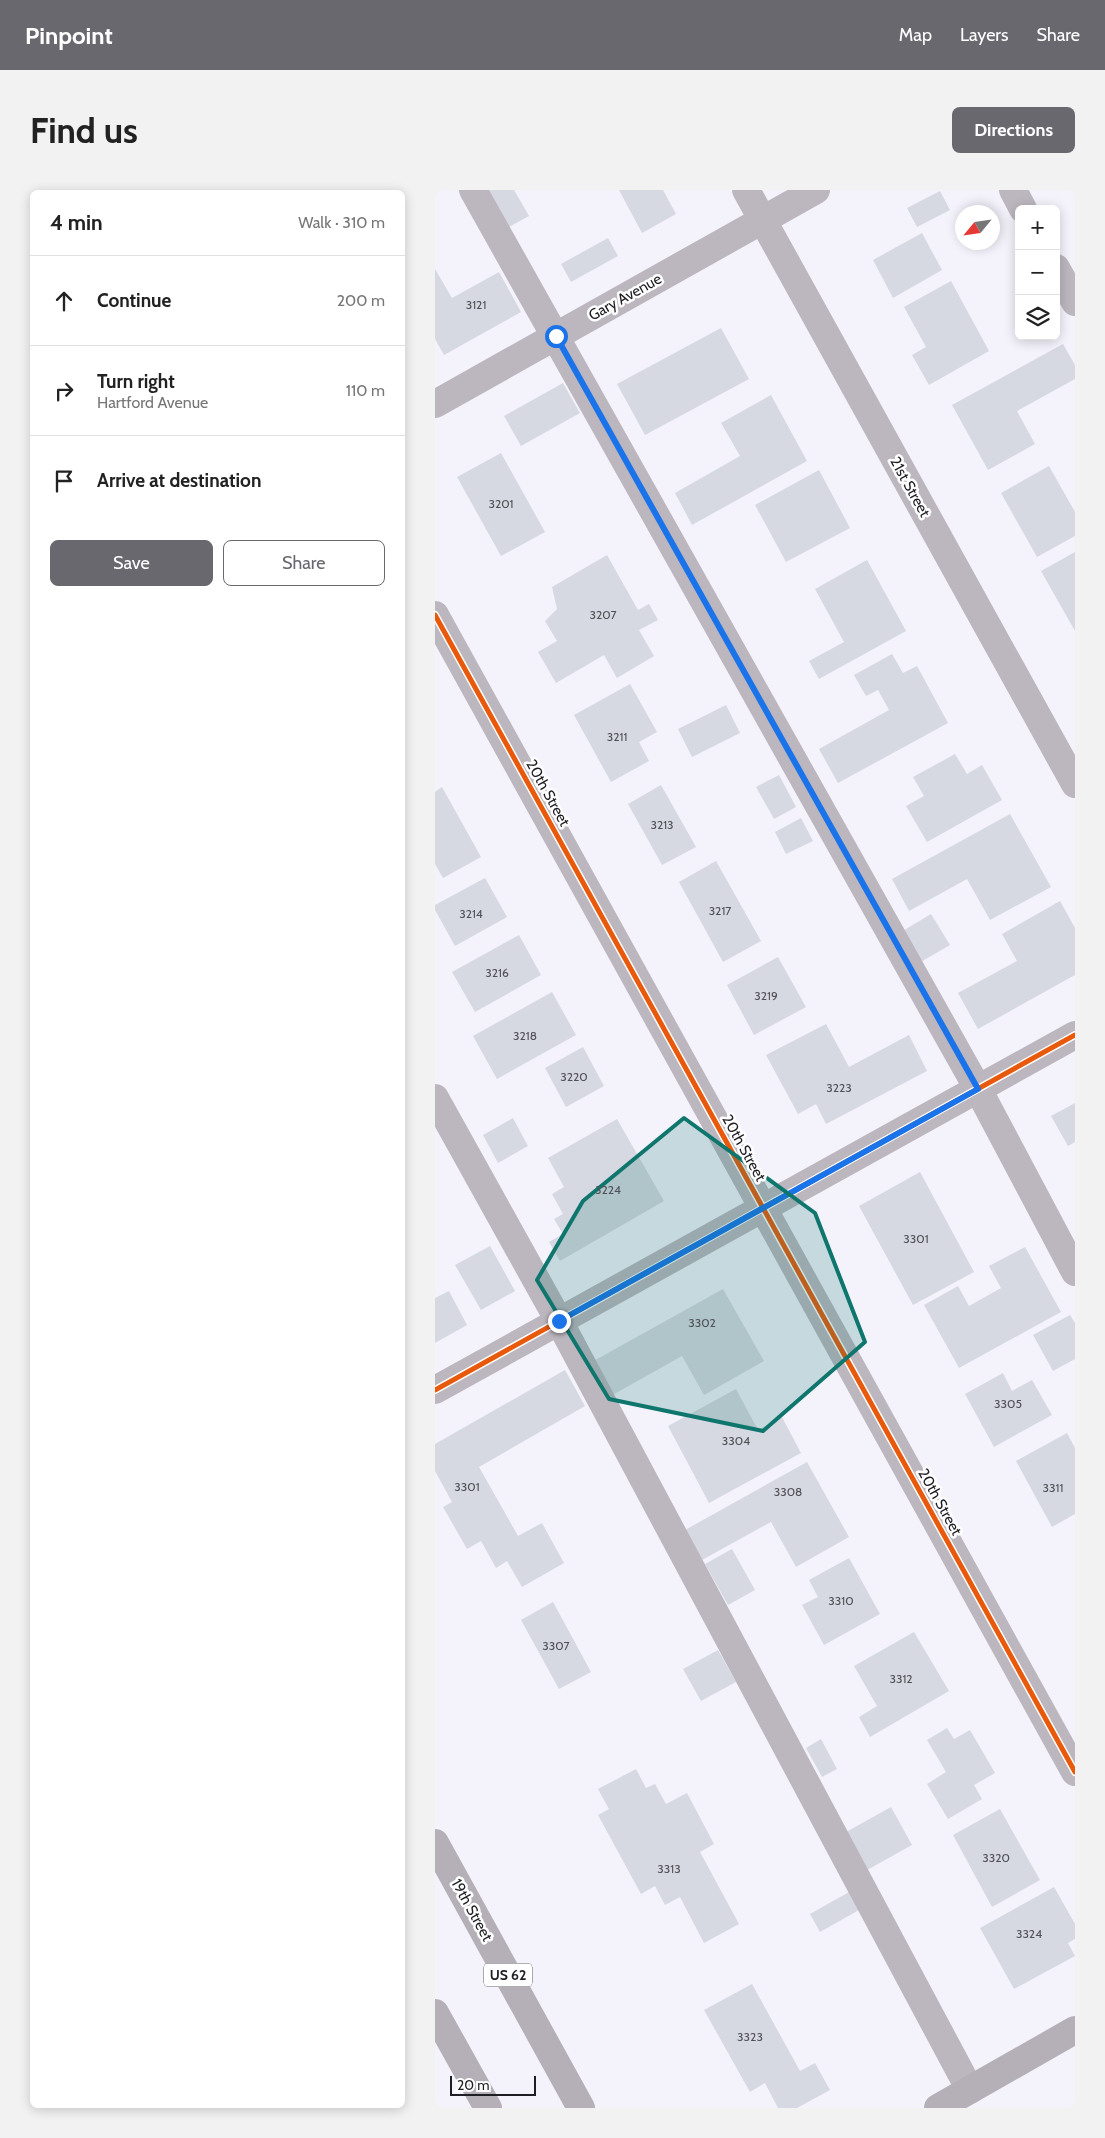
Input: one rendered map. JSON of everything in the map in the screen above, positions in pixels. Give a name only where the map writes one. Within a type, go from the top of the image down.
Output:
[{"type":"main road","name":"19th Street","points":[[435,1843],[581,2108]]},
{"type":"main road","points":[[435,2013],[488,2108]]},
{"type":"main road","points":[[938,2108],[1075,2030]]},
{"type":"street","points":[[473,190],[978,1089],[1075,1272]]},
{"type":"street","name":"21st Street","points":[[746,190],[1075,784]]},
{"type":"street","name":"Gary Avenue","points":[[435,404],[816,190]]},
{"type":"street","points":[[1013,190],[1021,205]]},
{"type":"street","points":[[1060,275],[1075,302]]},
{"type":"street","name":"20th Street","points":[[435,615],[1075,1772]]},
{"type":"street","points":[[435,1390],[1075,1035]]},
{"type":"street","points":[[435,1098],[559,1321],[970,2090]]},
{"type":"highlighted area","points":[[684,1118],[815,1213],[865,1342],[763,1431],[609,1399],[537,1280],[583,1201]]},
{"type":"building","points":[[483,190],[514,190],[529,216],[505,229]]},
{"type":"building","points":[[619,190],[663,190],[676,214],[642,233]]},
{"type":"building","points":[[940,191],[950,210],[917,227],[907,208]]},
{"type":"building","points":[[922,233],[942,270],[893,298],[873,260]]},
{"type":"building","points":[[608,238],[618,256],[571,282],[561,264]]},
{"type":"building","points":[[435,269],[452,298],[499,272],[521,312],[444,355],[435,339]]},
{"type":"building","points":[[951,281],[989,351],[929,385],[912,355],[926,347],[904,307]]},
{"type":"building","points":[[721,328],[749,379],[645,435],[617,384]]},
{"type":"building","points":[[1063,344],[1075,365],[1075,379],[1017,411],[1035,444],[988,470],[952,405]]},
{"type":"building","points":[[563,383],[580,413],[521,446],[504,416]]},
{"type":"building","points":[[771,395],[807,461],[692,525],[675,493],[740,456],[721,423]]},
{"type":"building","points":[[501,453],[545,532],[501,556],[457,477]]},
{"type":"building","points":[[1049,466],[1075,512],[1075,536],[1037,557],[1001,493]]},
{"type":"building","points":[[819,470],[850,528],[786,562],[755,505]]},
{"type":"building","points":[[1075,552],[1075,631],[1041,571]]},
{"type":"building","points":[[607,555],[638,610],[649,604],[658,620],[639,630],[654,656],[617,678],[604,655],[556,683],[538,652],[557,641],[545,621],[557,609],[552,587]]},
{"type":"building","points":[[867,560],[906,631],[819,679],[809,661],[844,642],[815,589]]},
{"type":"building","points":[[892,654],[903,673],[917,666],[948,723],[838,783],[819,749],[889,710],[878,690],[866,696],[854,675]]},
{"type":"building","points":[[630,684],[657,732],[639,742],[649,761],[611,782],[574,715]]},
{"type":"building","points":[[726,705],[740,733],[692,757],[678,729]]},
{"type":"building","points":[[955,754],[967,774],[982,765],[1002,800],[927,842],[906,806],[924,796],[913,777]]},
{"type":"building","points":[[779,775],[796,807],[774,819],[756,787]]},
{"type":"building","points":[[661,785],[696,847],[662,865],[628,804]]},
{"type":"building","points":[[442,787],[481,857],[443,878],[435,864],[435,792]]},
{"type":"building","points":[[1010,814],[1051,887],[990,920],[967,879],[909,911],[892,879]]},
{"type":"building","points":[[801,818],[813,841],[786,854],[775,832]]},
{"type":"building","points":[[716,861],[761,941],[723,962],[679,882]]},
{"type":"building","points":[[485,878],[507,917],[455,946],[435,910],[435,905]]},
{"type":"building","points":[[1060,901],[1075,928],[1075,975],[978,1029],[958,993],[1017,961],[1002,934]]},
{"type":"building","points":[[931,914],[950,945],[919,963],[901,932]]},
{"type":"building","points":[[519,935],[541,975],[475,1012],[452,972]]},
{"type":"building","points":[[778,957],[806,1007],[754,1035],[727,985]]},
{"type":"building","points":[[552,992],[576,1035],[497,1079],[473,1036]]},
{"type":"building","points":[[826,1024],[849,1067],[909,1035],[927,1071],[826,1124],[816,1104],[798,1114],[766,1055]]},
{"type":"building","points":[[583,1047],[604,1086],[566,1107],[545,1068]]},
{"type":"building","points":[[1075,1103],[1075,1142],[1068,1146],[1051,1116]]},
{"type":"building","points":[[513,1118],[528,1146],[498,1163],[483,1135]]},
{"type":"building","points":[[617,1119],[664,1201],[560,1261],[549,1242],[563,1234],[554,1219],[563,1214],[552,1194],[564,1187],[548,1158]]},
{"type":"building","points":[[920,1172],[974,1272],[913,1305],[859,1206]]},
{"type":"building","points":[[490,1246],[515,1291],[481,1310],[455,1265]]},
{"type":"building","points":[[1025,1247],[1061,1312],[959,1368],[924,1305],[958,1286],[969,1306],[1001,1288],[989,1266]]},
{"type":"building","points":[[723,1289],[764,1361],[704,1395],[682,1356],[609,1397],[590,1363]]},
{"type":"building","points":[[449,1291],[467,1325],[435,1343],[435,1298]]},
{"type":"building","points":[[1070,1315],[1075,1323],[1075,1359],[1053,1371],[1033,1335]]},
{"type":"building","points":[[565,1370],[585,1406],[479,1467],[518,1536],[542,1523],[564,1563],[522,1587],[507,1561],[496,1568],[481,1541],[467,1549],[443,1507],[452,1502],[435,1471],[435,1444]]},
{"type":"building","points":[[1003,1373],[1012,1391],[1032,1380],[1052,1415],[994,1447],[965,1394]]},
{"type":"building","points":[[736,1389],[758,1430],[782,1417],[801,1453],[709,1503],[668,1426]]},
{"type":"building","points":[[1067,1433],[1075,1448],[1075,1514],[1052,1527],[1016,1461]]},
{"type":"building","points":[[807,1462],[849,1537],[796,1567],[771,1522],[702,1560],[685,1530]]},
{"type":"building","points":[[732,1549],[755,1590],[728,1605],[705,1564]]},
{"type":"building","points":[[849,1558],[880,1614],[824,1645],[802,1605],[818,1597],[809,1580]]},
{"type":"building","points":[[553,1602],[591,1672],[559,1689],[521,1620]]},
{"type":"building","points":[[914,1632],[949,1691],[870,1737],[859,1717],[877,1706],[854,1666]]},
{"type":"building","points":[[718,1650],[736,1682],[701,1701],[683,1669]]},
{"type":"building","points":[[947,1728],[954,1739],[970,1730],[995,1773],[974,1785],[982,1799],[948,1819],[927,1784],[946,1772],[927,1740]]},
{"type":"building","points":[[821,1739],[837,1769],[822,1777],[806,1748]]},
{"type":"building","points":[[636,1769],[646,1788],[655,1784],[666,1804],[687,1793],[714,1844],[700,1852],[739,1924],[704,1943],[680,1897],[665,1905],[655,1886],[641,1894],[598,1815],[609,1809],[598,1789]]},
{"type":"building","points":[[891,1807],[912,1845],[860,1874],[839,1836]]},
{"type":"building","points":[[1000,1809],[1040,1880],[992,1907],[953,1835]]},
{"type":"building","points":[[1054,1887],[1075,1924],[1075,1939],[1068,1943],[1075,1956],[1014,1989],[980,1928]]},
{"type":"building","points":[[849,1892],[859,1910],[820,1932],[810,1914]]},
{"type":"building","points":[[752,1984],[800,2071],[815,2063],[830,2090],[797,2108],[778,2108],[765,2083],[750,2092],[704,2010]]},
{"type":"cycle path","points":[[435,615],[1075,1772]]},
{"type":"cycle path","points":[[435,1390],[1075,1035]]},
{"type":"route","points":[[556,336],[978,1089],[559,1321]]}]
